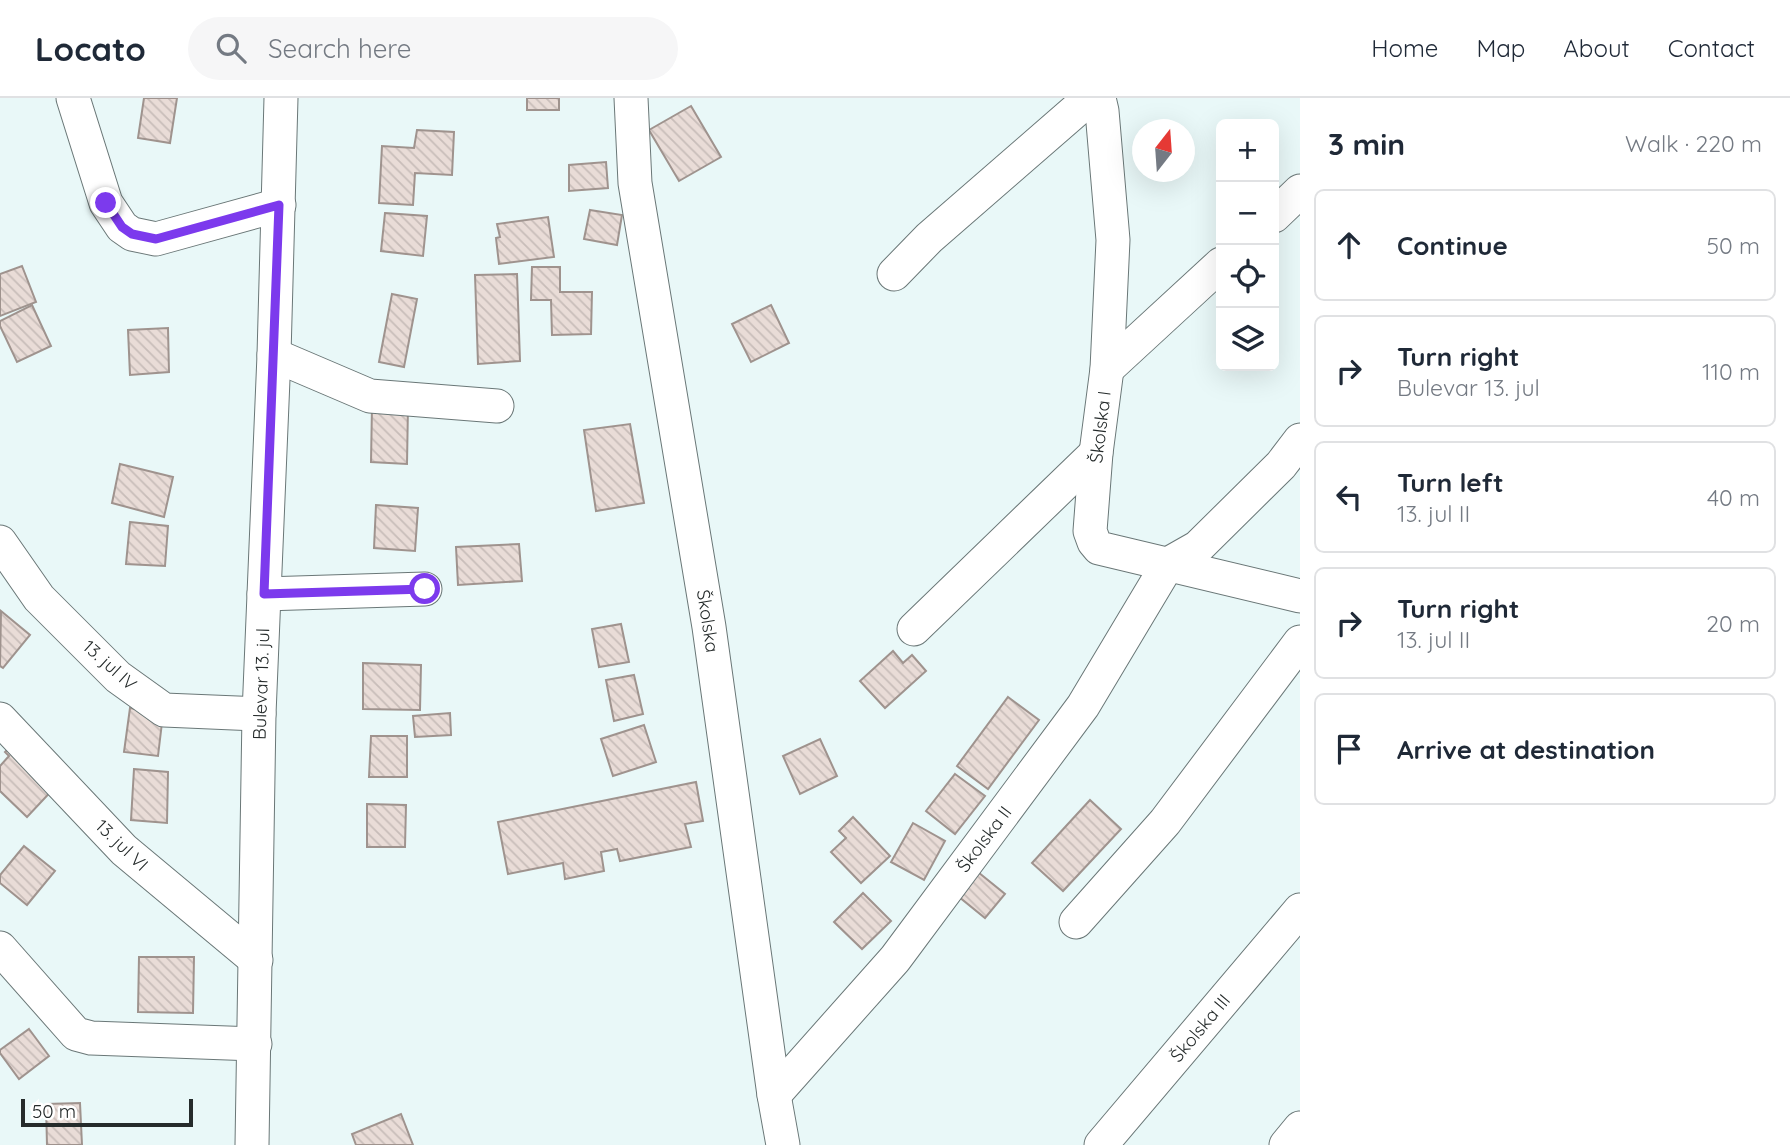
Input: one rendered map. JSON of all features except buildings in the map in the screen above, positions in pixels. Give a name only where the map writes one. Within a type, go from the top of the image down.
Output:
[{"type":"street","points":[[73,98],[106,203],[122,227],[132,234],[156,239],[279,205]]},
{"type":"street","name":"Bulevar 13. jul","points":[[252,1145],[259,714],[274,355],[281,98]]},
{"type":"street","name":"Školska","points":[[631,98],[635,183],[709,626],[783,1145]]},
{"type":"street","points":[[894,274],[929,238],[1099,99]]},
{"type":"street","name":"Školska I","points":[[1099,99],[1113,240],[1107,369],[1096,453],[1090,531],[1094,542],[1099,548],[1300,596]]},
{"type":"street","points":[[1279,211],[1300,191]]},
{"type":"street","points":[[1107,369],[1216,269]]},
{"type":"street","points":[[274,355],[370,396],[497,406]]},
{"type":"street","points":[[1168,564],[1198,547],[1281,465],[1300,440]]},
{"type":"street","points":[[914,629],[1096,453]]},
{"type":"street","name":"13. jul IV","points":[[0,542],[39,597],[118,677],[164,710],[259,714]]},
{"type":"street","name":"Školska II","points":[[774,1095],[895,959],[977,849],[1083,706],[1168,564]]},
{"type":"street","points":[[264,594],[425,589]]},
{"type":"street","points":[[1076,922],[1165,822],[1300,642]]},
{"type":"street","name":"13. jul VI","points":[[0,719],[124,850],[256,960]]},
{"type":"street","name":"Školska III","points":[[1101,1145],[1300,910]]},
{"type":"street","points":[[0,948],[76,1034],[91,1038],[254,1044]]},
{"type":"street","points":[[1286,1145],[1300,1128]]},
{"type":"route","points":[[106,203],[122,227],[132,234],[156,239],[279,205],[264,594],[425,589]]}]
